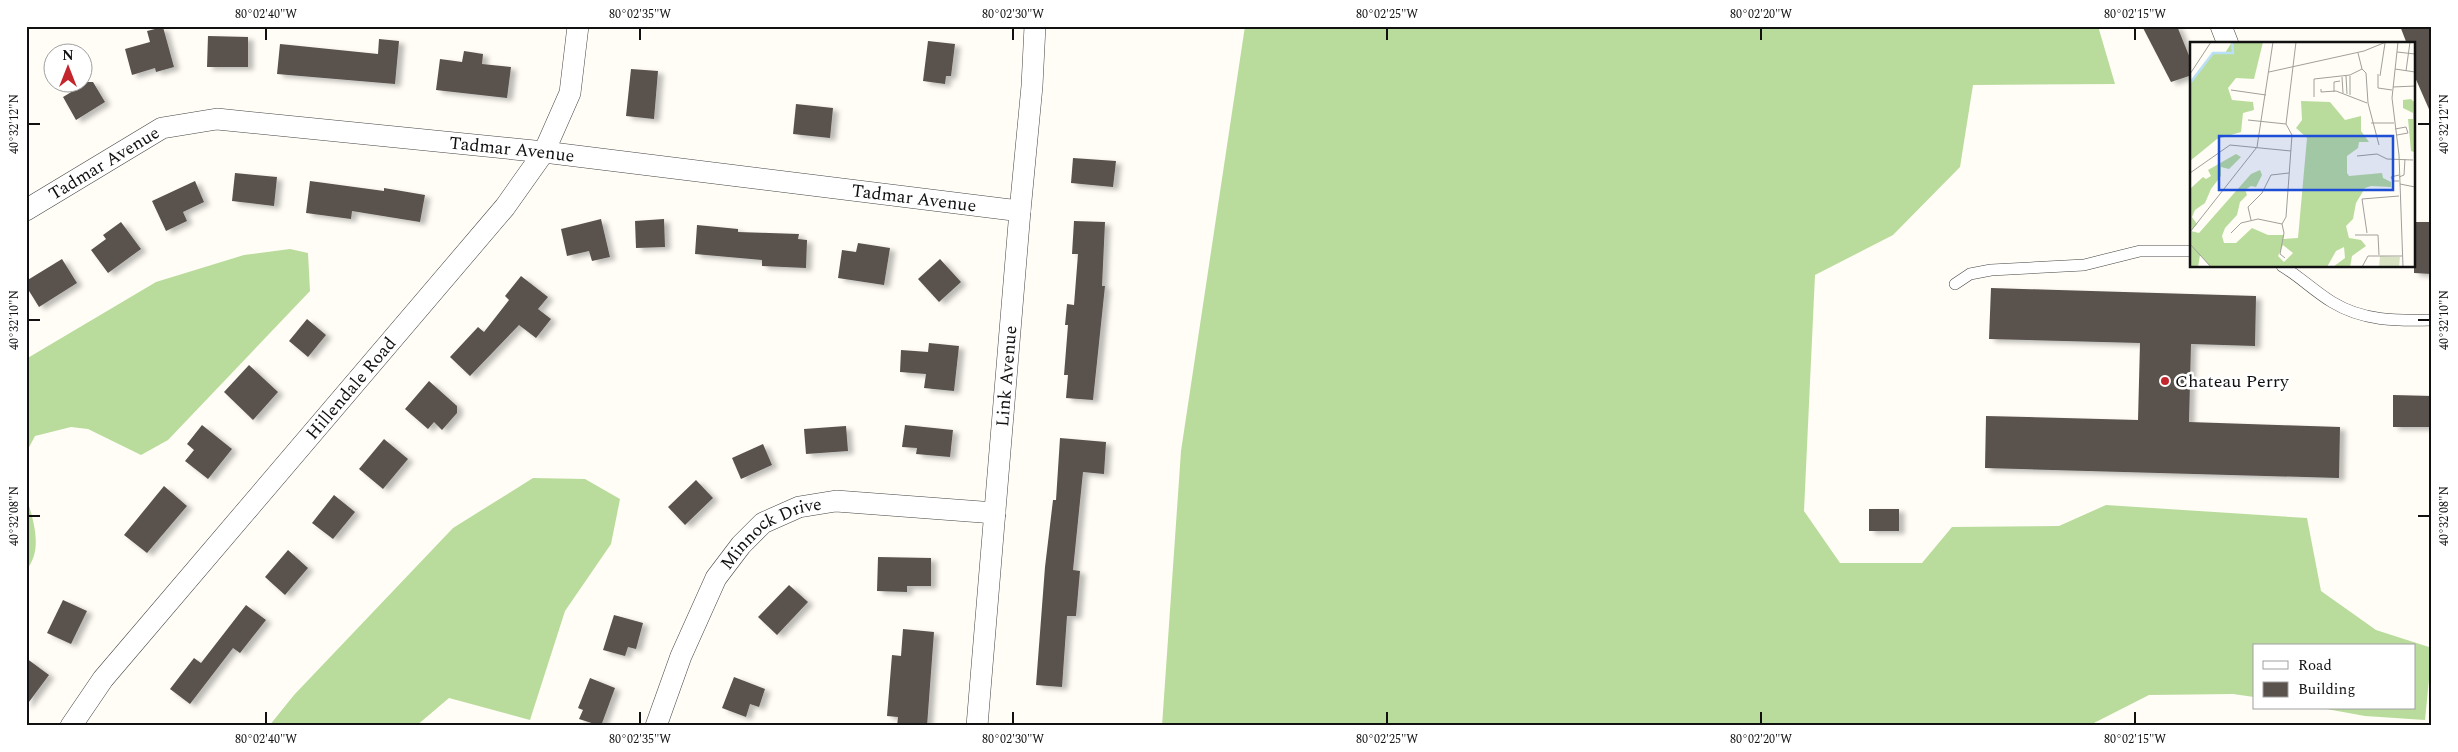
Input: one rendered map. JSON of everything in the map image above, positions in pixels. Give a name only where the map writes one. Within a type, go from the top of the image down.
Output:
[{"type":"street","name":"Hillendale Road","points":[[71,726],[104,679],[505,208],[544,152],[570,93],[578,26]]},
{"type":"street","name":"Link Avenue","points":[[977,726],[1032,86],[1035,26]]},
{"type":"street","points":[[2221,26],[2227,42]]},
{"type":"street","name":"Tadmar Avenue","points":[[26,210],[162,128],[217,118],[544,152],[1020,211]]},
{"type":"street","name":"Minnock Drive","points":[[656,726],[681,656],[716,578],[741,545],[763,523],[798,507],[836,501],[994,513]]},
{"type":"lane","points":[[1955,284],[1970,274],[1991,270],[2084,265],[2140,251],[2190,251]]},
{"type":"lane","points":[[2285,268],[2331,302],[2356,315],[2377,319],[2432,320]]},
{"type":"green space","points":[[1245,26],[2098,26],[2115,84],[1973,85],[1960,167],[1893,235],[1815,275],[1804,511],[1840,563],[1922,563],[1952,527],[2059,526],[2106,505],[2307,518],[2321,591],[2376,630],[2432,648],[2425,720],[2365,716],[2332,710],[2416,710],[2416,644],[2253,644],[2253,697],[2233,694],[2149,695],[2088,726],[1162,726],[1181,451]]},
{"type":"green space","points":[[290,249],[308,253],[310,291],[168,440],[141,455],[88,429],[71,427],[35,436],[26,453],[26,359],[156,282],[244,255]]},
{"type":"green space","points":[[533,478],[585,479],[620,499],[611,544],[565,611],[530,720],[449,698],[416,726],[269,726],[294,695],[453,528]]},
{"type":"green space","points":[[26,496],[34,524],[36,544],[35,553],[26,570]]},
{"type":"building","points":[[2142,26],[2177,26],[2190,58],[2190,76],[2171,82]]},
{"type":"building","points":[[2400,26],[2432,26],[2432,116],[2416,80],[2416,42],[2406,42]]},
{"type":"building","points":[[163,27],[174,67],[156,72],[155,68],[132,75],[125,49],[150,42],[147,31]]},
{"type":"building","points":[[208,36],[248,37],[248,67],[207,67]]},
{"type":"building","points":[[379,39],[399,41],[395,84],[277,74],[280,44],[378,54]]},
{"type":"building","points":[[928,41],[955,44],[951,76],[946,76],[945,84],[923,81]]},
{"type":"building","points":[[464,51],[483,54],[482,64],[511,67],[507,98],[436,90],[440,59],[462,62]]},
{"type":"building","points":[[631,69],[658,71],[654,119],[626,116]]},
{"type":"building","points":[[93,82],[105,102],[76,120],[63,97],[71,92],[92,92]]},
{"type":"building","points":[[796,104],[833,108],[830,138],[793,134]]},
{"type":"building","points":[[1073,158],[1116,161],[1113,187],[1071,183]]},
{"type":"building","points":[[235,173],[277,177],[274,206],[232,201]]},
{"type":"building","points":[[195,181],[204,202],[183,212],[187,221],[166,231],[152,201]]},
{"type":"building","points":[[310,181],[384,191],[384,188],[425,195],[420,222],[352,211],[351,219],[306,213]]},
{"type":"building","points":[[601,219],[610,257],[592,261],[589,251],[567,256],[561,229]]},
{"type":"building","points":[[664,219],[665,247],[636,248],[635,221]]},
{"type":"building","points":[[1074,221],[1105,222],[1102,286],[1105,286],[1093,400],[1066,398],[1068,375],[1064,375],[1068,325],[1065,325],[1067,304],[1074,305],[1078,254],[1072,254]]},
{"type":"building","points":[[121,222],[141,249],[108,273],[91,250],[106,239],[103,235]]},
{"type":"building","points":[[2416,222],[2432,222],[2432,274],[2414,273],[2414,268],[2416,268]]},
{"type":"building","points":[[697,225],[738,229],[738,232],[799,234],[798,239],[807,240],[806,268],[762,266],[762,260],[695,254]]},
{"type":"building","points":[[858,243],[890,248],[884,285],[838,278],[842,250],[856,252]]},
{"type":"building","points":[[62,259],[77,283],[39,307],[26,286],[26,281]]},
{"type":"building","points":[[940,259],[961,282],[939,302],[918,279]]},
{"type":"building","points":[[521,276],[548,297],[538,309],[551,319],[536,338],[519,325],[470,376],[450,357],[478,327],[484,332],[509,300],[505,296]]},
{"type":"building","name":"Chateau Perry","points":[[1991,288],[2256,296],[2255,346],[2191,344],[2189,422],[2340,427],[2339,478],[1985,468],[1986,416],[2138,420],[2140,343],[1989,339]]},
{"type":"building","points":[[307,319],[326,335],[308,357],[289,341]]},
{"type":"building","points":[[929,343],[959,346],[954,391],[924,388],[926,374],[900,372],[901,350],[928,352]]},
{"type":"building","points":[[249,365],[278,392],[253,420],[224,392]]},
{"type":"building","points":[[429,381],[457,406],[457,413],[442,430],[434,422],[428,429],[405,409]]},
{"type":"building","points":[[2393,395],[2432,396],[2432,427],[2393,427]]},
{"type":"building","points":[[202,425],[232,449],[208,479],[185,461],[194,450],[187,444]]},
{"type":"building","points":[[905,425],[953,430],[950,457],[916,454],[917,448],[902,447]]},
{"type":"building","points":[[846,426],[848,451],[806,454],[804,429]]},
{"type":"building","points":[[1060,438],[1106,442],[1104,474],[1083,472],[1073,570],[1080,571],[1076,616],[1067,616],[1062,687],[1036,685],[1045,567],[1053,500],[1056,500]]},
{"type":"building","points":[[384,439],[408,459],[383,489],[359,469]]},
{"type":"building","points":[[763,444],[772,465],[741,479],[732,458]]},
{"type":"building","points":[[696,480],[713,498],[685,525],[668,507]]},
{"type":"building","points":[[164,486],[187,506],[147,553],[124,535]]},
{"type":"building","points":[[334,495],[355,512],[333,539],[312,523]]},
{"type":"building","points":[[1869,509],[1899,509],[1899,531],[1869,531]]},
{"type":"building","points":[[288,550],[308,568],[285,595],[265,577]]},
{"type":"building","points":[[878,557],[931,558],[931,586],[907,586],[907,592],[877,591]]},
{"type":"building","points":[[789,585],[808,602],[777,635],[758,617]]},
{"type":"building","points":[[63,600],[87,611],[71,644],[47,633]]},
{"type":"building","points":[[246,605],[266,620],[240,653],[233,648],[190,704],[170,689],[194,658],[201,663]]},
{"type":"building","points":[[614,615],[643,623],[636,649],[628,647],[625,656],[603,650]]},
{"type":"building","points":[[903,629],[934,632],[927,726],[897,726],[898,717],[887,716],[892,655],[901,656]]},
{"type":"building","points":[[26,658],[49,675],[26,706]]},
{"type":"building","points":[[734,677],[765,689],[759,707],[750,704],[746,717],[722,708]]},
{"type":"building","points":[[590,678],[615,688],[601,726],[579,719],[583,710],[578,708]]},
{"type":"place","name":"Chateau Perry","points":[[2165,381]]}]
